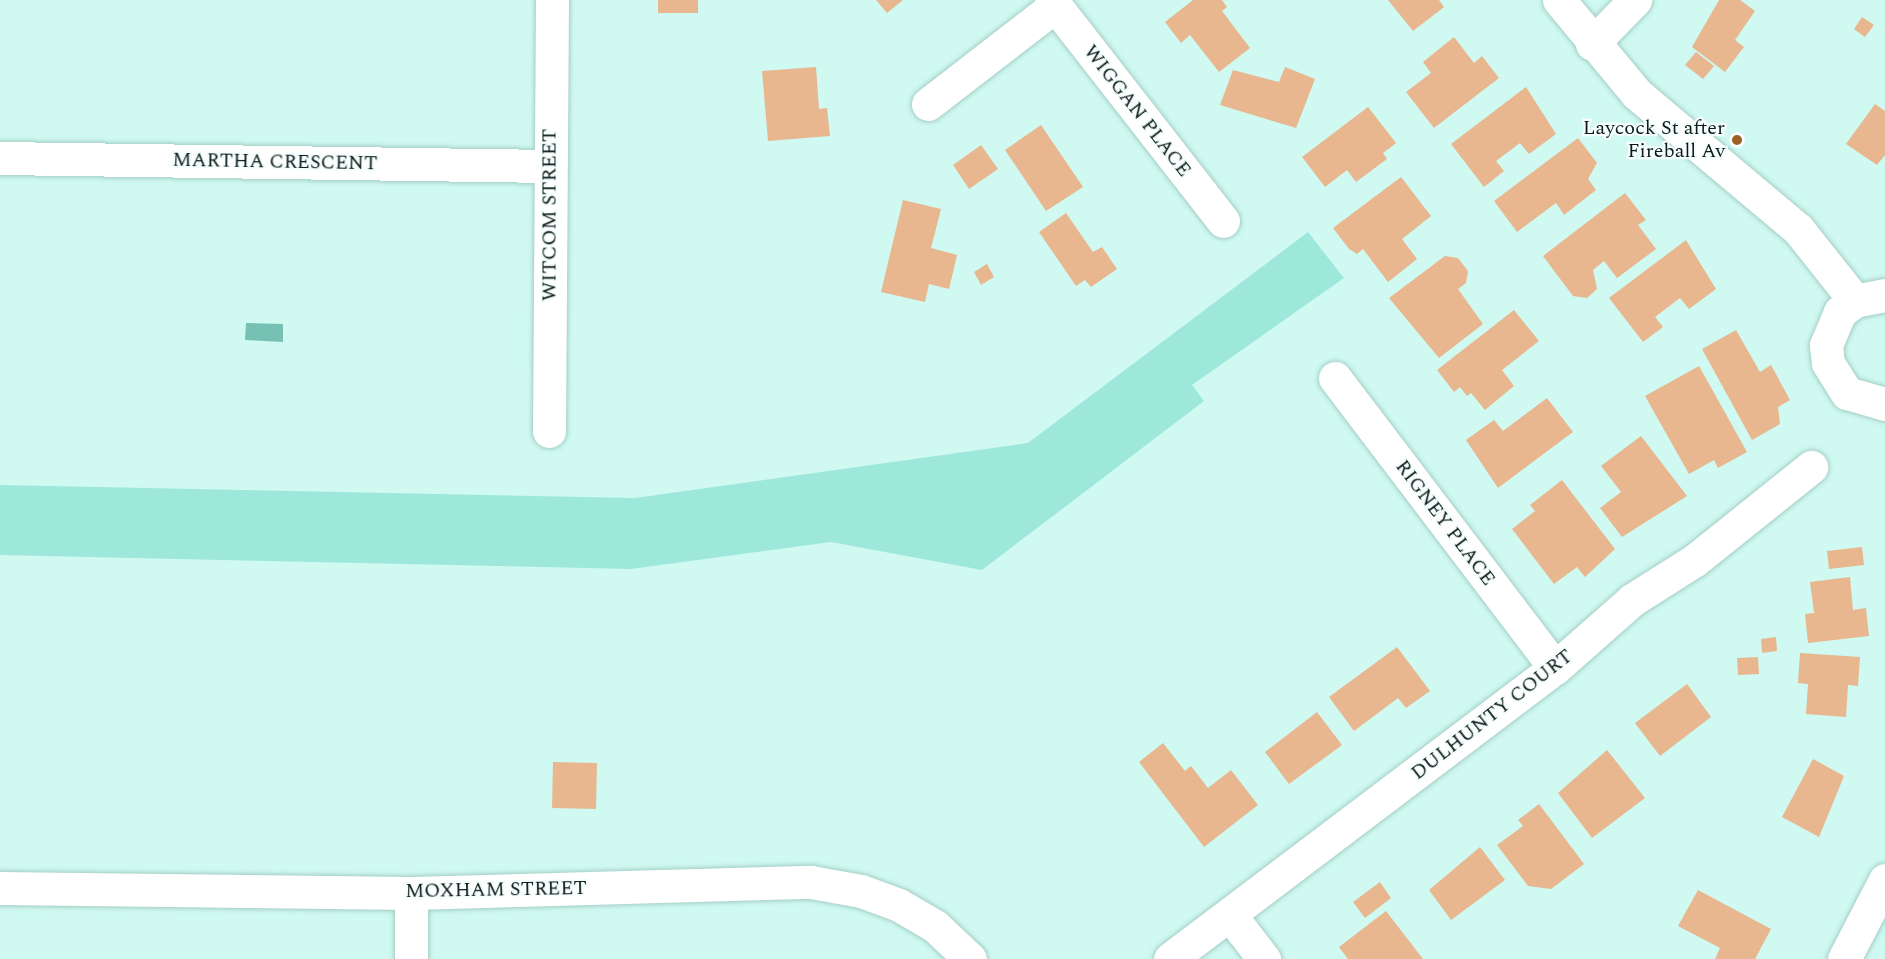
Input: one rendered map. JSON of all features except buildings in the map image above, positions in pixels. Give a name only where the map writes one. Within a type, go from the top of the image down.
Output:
[{"type":"street","name":"WITCOM STREET","points":[[549,431],[552,0]]},
{"type":"street","points":[[1559,0],[1592,44],[1637,94],[1798,229],[1870,298],[1831,328],[1828,363],[1847,393],[1885,404]]},
{"type":"street","points":[[1592,44],[1635,0]]},
{"type":"street","points":[[928,104],[1053,3]]},
{"type":"street","name":"WIGGAN PLACE","points":[[1053,3],[1223,221]]},
{"type":"street","name":"MARTHA CRESCENT","points":[[0,158],[550,166]]},
{"type":"street","name":"RIGNEY PLACE","points":[[1335,378],[1556,668]]},
{"type":"street","name":"DULHUNTY COURT","points":[[1170,959],[1556,668],[1632,600],[1695,560],[1811,467]]},
{"type":"street","points":[[1844,959],[1885,880]]},
{"type":"street","name":"MOXHAM STREET","points":[[0,888],[411,893],[821,883],[903,907],[970,959]]},
{"type":"street","points":[[411,893],[411,959]]},
{"type":"street","points":[[1230,915],[1264,959]]},
{"type":"shaded area","points":[[1308,232],[1344,278],[1192,385],[1204,401],[982,570],[831,542],[631,569],[0,555],[0,485],[635,498],[1028,443]]},
{"type":"shaded area","points":[[246,323],[283,324],[283,342],[245,340]]},
{"type":"place","name":"Laycock St after Fireball Av","points":[[1737,140]]}]
